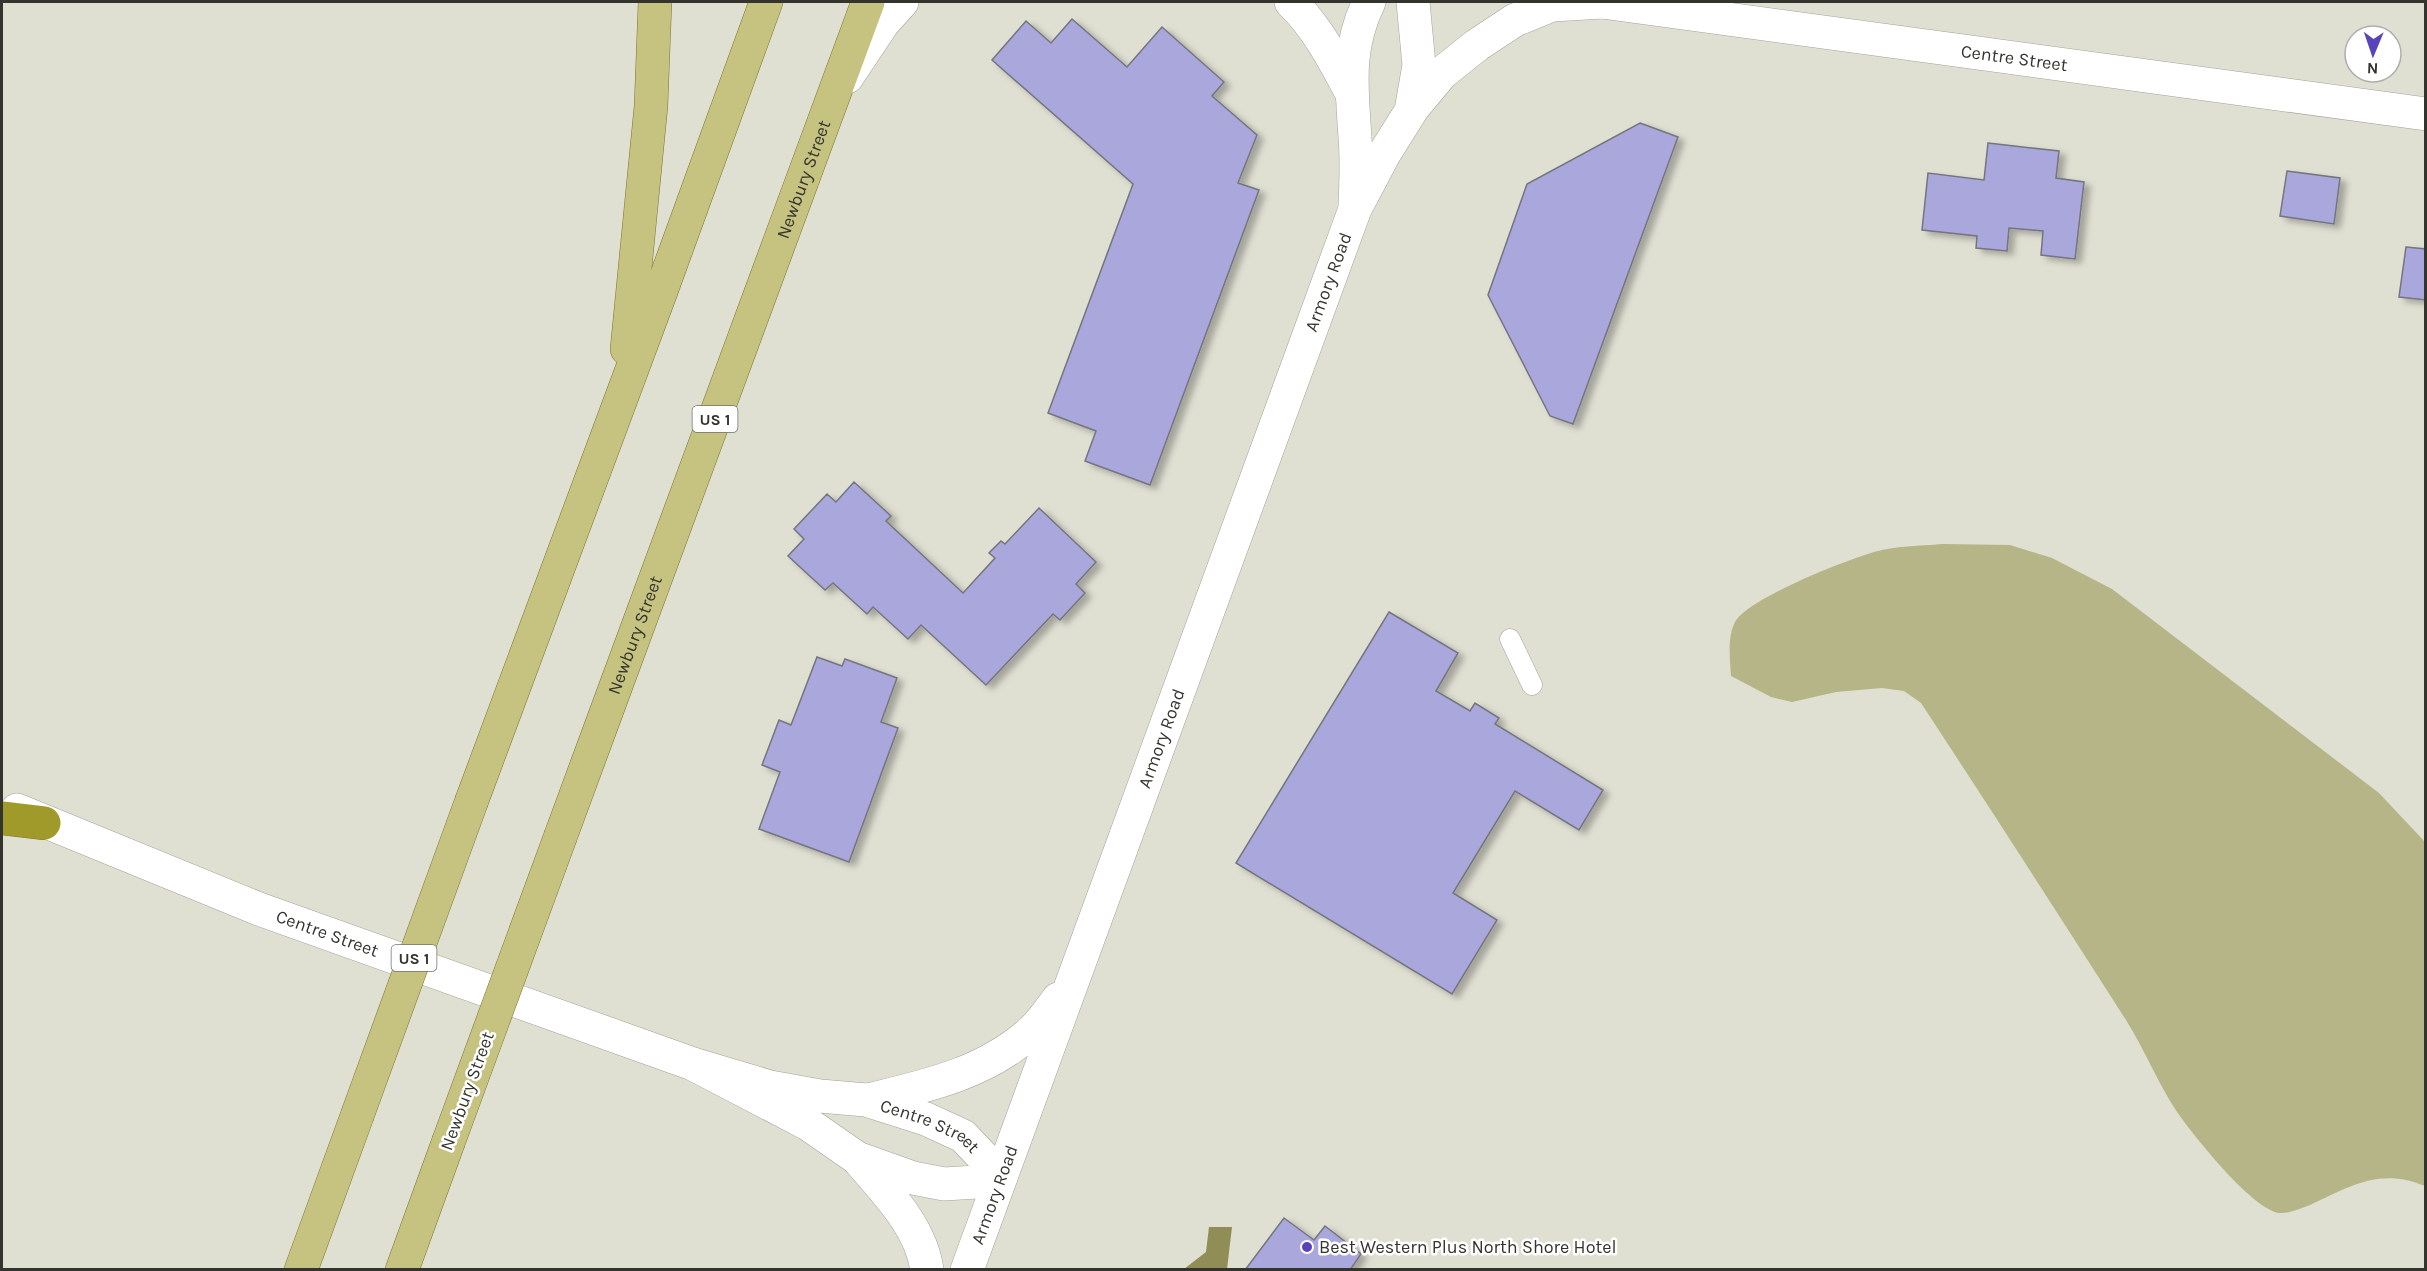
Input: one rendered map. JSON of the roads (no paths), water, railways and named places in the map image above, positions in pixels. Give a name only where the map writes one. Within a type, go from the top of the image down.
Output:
[{"type":"highway","points":[[2,818],[44,823]]},
{"type":"main road","points":[[623,393],[651,106],[654,2]]},
{"type":"main road","name":"US 1","points":[[301,1269],[766,2]]},
{"type":"main road","name":"Newbury Street","points":[[402,1269],[868,2]]},
{"type":"main road","points":[[835,94],[883,23],[903,2]]},
{"type":"main road","points":[[1291,2],[1304,14],[1331,54],[1352,94]]},
{"type":"main road","name":"Armory Road","points":[[1356,209],[1356,141],[1352,94],[1353,50],[1370,2]]},
{"type":"main road","name":"Armory Road","points":[[967,1269],[1356,209],[1384,154],[1411,111],[1419,65],[1413,2]]},
{"type":"main road","name":"Centre Street","points":[[1411,111],[1442,73],[1477,45],[1515,20],[1552,6],[1602,2],[2426,114]]},
{"type":"main road","name":"Centre Street","points":[[2,804],[259,909],[693,1064],[770,1087],[820,1096],[866,1100],[926,1119],[963,1136],[1001,1176],[977,1182],[944,1184],[913,1178],[857,1158],[808,1124],[693,1064]]},
{"type":"main road","points":[[866,1100],[937,1084],[993,1060],[1032,1031],[1073,982]]},
{"type":"main road","points":[[857,1158],[902,1212],[926,1258],[927,1269]]},
{"type":"lane","points":[[1510,639],[1532,685]]},
{"type":"place","name":"Best Western Plus North Shore Hotel","points":[[1307,1247]]}]
